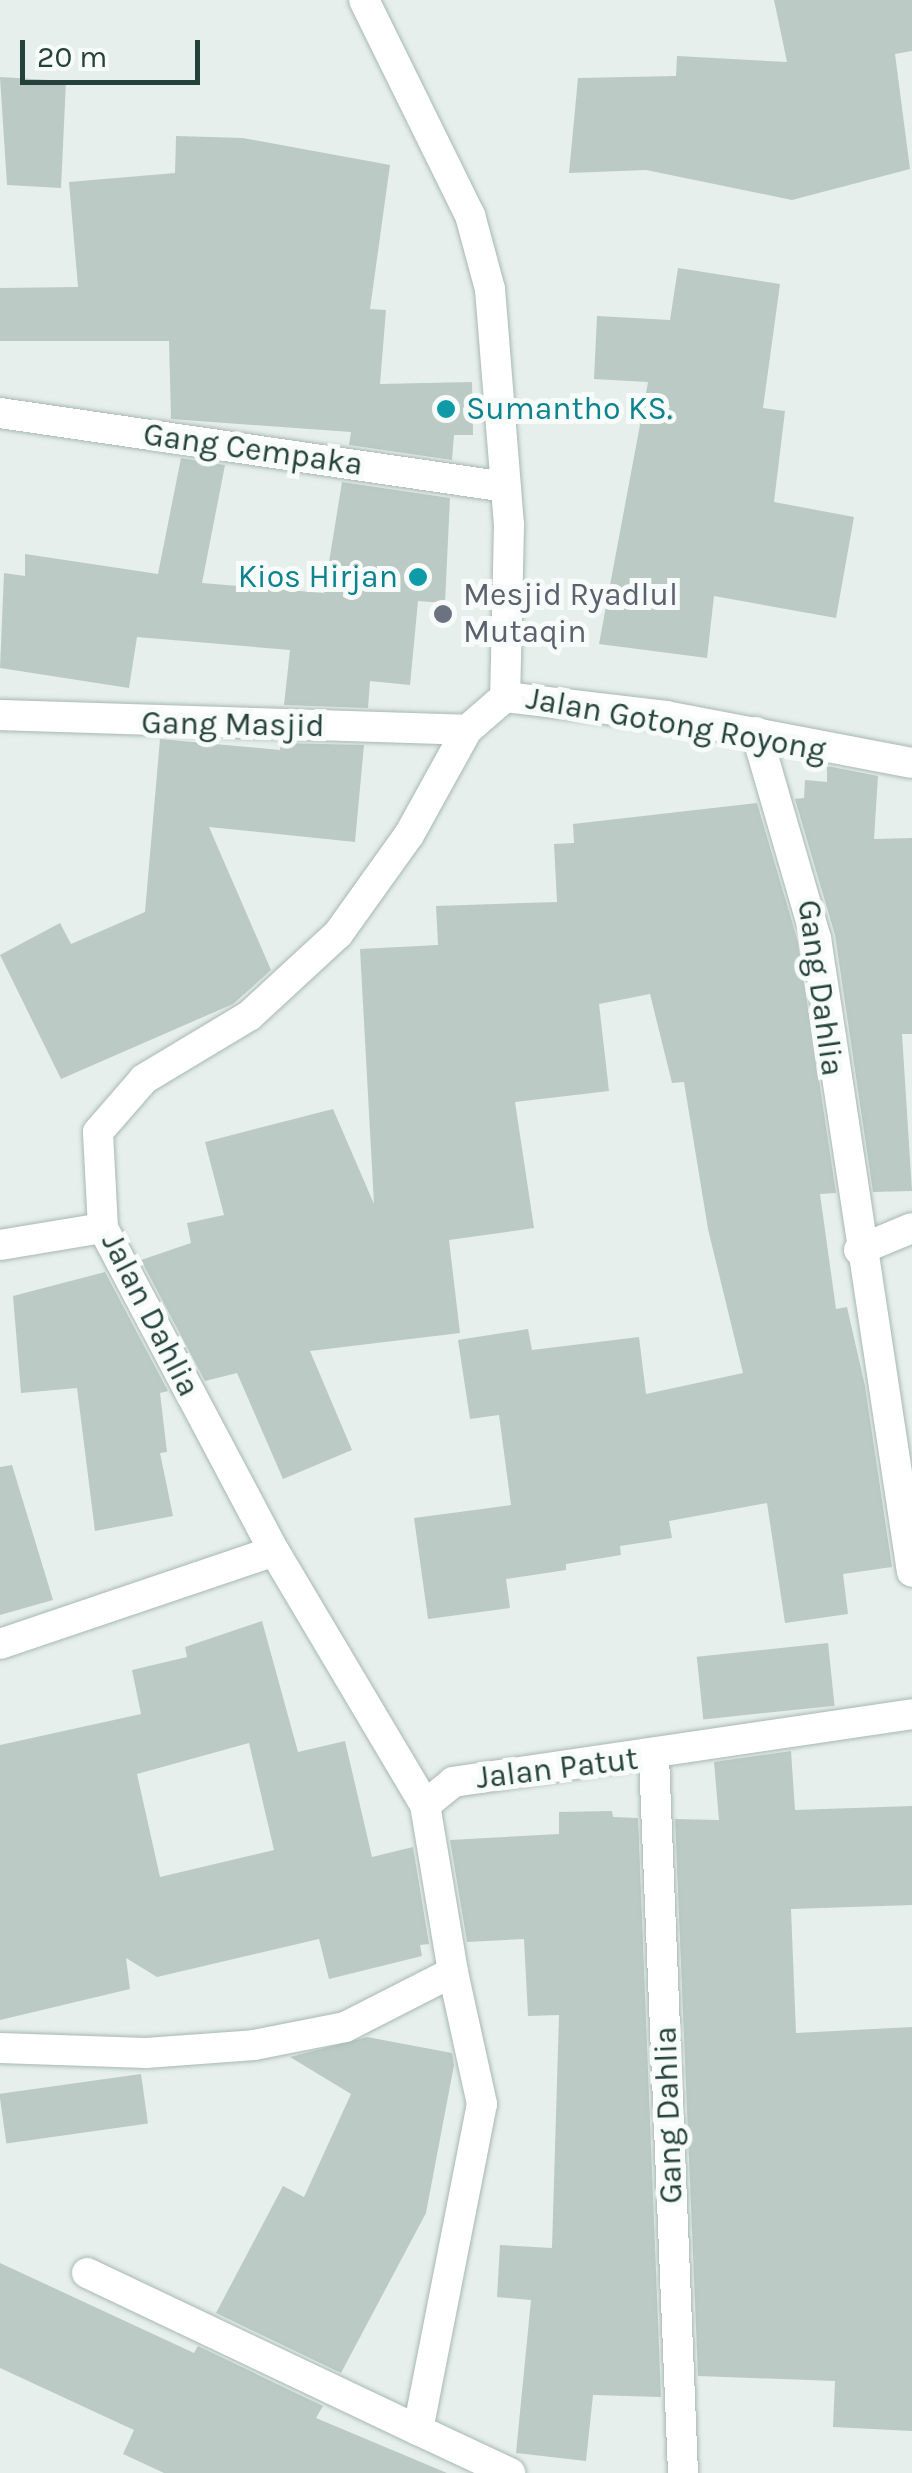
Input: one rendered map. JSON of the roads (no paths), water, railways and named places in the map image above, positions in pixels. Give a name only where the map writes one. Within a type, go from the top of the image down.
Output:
[{"type":"street","name":"Jalan Gotong Royong","points":[[364,0],[482,253],[506,486],[506,696],[756,732],[912,763]]},
{"type":"street","name":"Gang Cempaka","points":[[0,413],[506,486]]},
{"type":"street","name":"Jalan Dahlia","points":[[425,1805],[274,1550],[102,1228],[98,1132],[144,1079],[249,1016],[338,934],[409,835],[467,730],[506,696]]},
{"type":"street","name":"Gang Masjid","points":[[0,715],[467,730]]},
{"type":"street","name":"Gang Dahlia","points":[[756,732],[816,938],[859,1250],[912,1572]]},
{"type":"street","points":[[0,1244],[102,1228]]},
{"type":"street","points":[[859,1250],[912,1228]]},
{"type":"street","points":[[0,1644],[274,1550]]},
{"type":"street","name":"Jalan Patut","points":[[425,1805],[468,1778],[654,1758],[912,1714]]},
{"type":"street","name":"Gang Dahlia","points":[[654,1758],[684,2473]]},
{"type":"street","points":[[418,2430],[482,2104],[453,1972],[425,1805]]},
{"type":"street","points":[[0,2048],[146,2053],[254,2045],[345,2027],[453,1972]]},
{"type":"street","points":[[86,2273],[510,2473]]},
{"type":"place","name":"Sumantho KS.","points":[[446,409]]},
{"type":"place","name":"Kios Hirjan","points":[[418,577]]},
{"type":"place","name":"Mesjid Ryadlul Mutaqin","points":[[443,614]]}]
